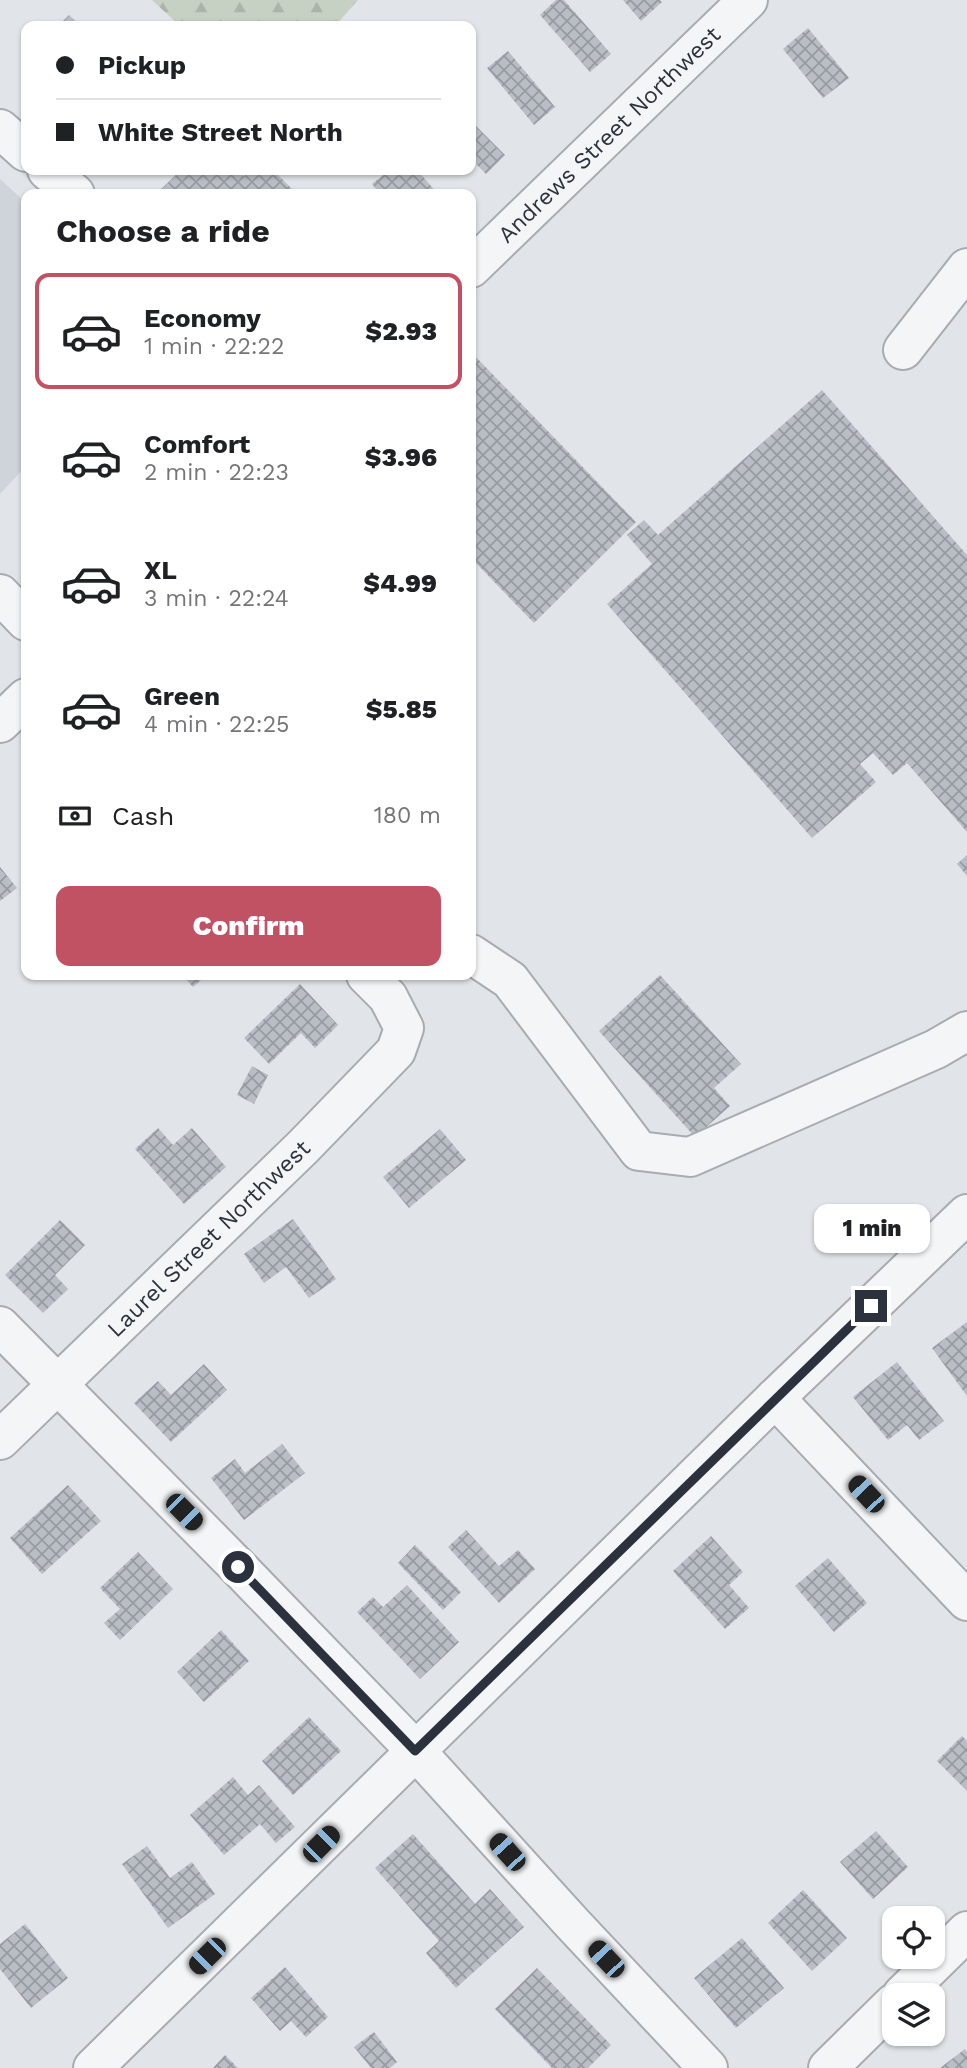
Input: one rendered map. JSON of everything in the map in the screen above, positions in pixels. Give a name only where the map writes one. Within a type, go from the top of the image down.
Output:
[{"type":"street","name":"Andrews Street Northwest","points":[[476,263],[748,0]]},
{"type":"street","points":[[0,129],[21,148]]},
{"type":"street","points":[[53,175],[69,189]]},
{"type":"street","points":[[903,350],[967,268]]},
{"type":"street","points":[[0,594],[21,616]]},
{"type":"street","points":[[0,723],[21,703]]},
{"type":"street","points":[[476,957],[510,980],[639,1151],[690,1157],[936,1049],[967,1031]]},
{"type":"street","name":"Laurel Street Northwest","points":[[0,1440],[303,1147],[396,1051],[404,1028],[388,997],[371,980]]},
{"type":"street","points":[[93,2068],[775,1398],[967,1214]]},
{"type":"street","points":[[0,1326],[415,1751],[708,2068]]},
{"type":"street","points":[[775,1398],[967,1601]]},
{"type":"street","points":[[914,1983],[967,1931]]},
{"type":"street","points":[[828,2068],[882,2015]]},
{"type":"shaded area","points":[[0,179],[21,198],[21,471],[0,494]]},
{"type":"green space","points":[[152,0],[358,0],[339,21],[175,21]]},
{"type":"building","points":[[556,0],[564,0],[611,54],[590,72],[540,15]]},
{"type":"building","points":[[623,0],[660,0],[662,2],[641,21]]},
{"type":"building","points":[[69,15],[76,21],[63,21]]},
{"type":"building","points":[[808,28],[849,78],[823,98],[783,49]]},
{"type":"building","points":[[508,51],[555,107],[534,125],[487,68]]},
{"type":"building","points":[[476,126],[505,155],[486,174],[476,164]]},
{"type":"building","points":[[176,175],[278,175],[292,189],[161,189]]},
{"type":"building","points":[[383,175],[421,175],[434,189],[376,189],[372,184]]},
{"type":"building","points":[[476,357],[636,522],[534,623],[476,563]]},
{"type":"building","points":[[822,390],[967,555],[967,832],[907,763],[893,775],[873,753],[860,764],[876,782],[812,838],[607,604],[652,564],[627,535],[644,520],[658,535]]},
{"type":"building","points":[[967,855],[967,876],[957,864]]},
{"type":"building","points":[[0,867],[17,888],[0,901]]},
{"type":"building","points":[[660,975],[741,1064],[714,1088],[730,1106],[695,1137],[599,1031]]},
{"type":"building","points":[[187,980],[201,980],[193,987]]},
{"type":"building","points":[[300,984],[338,1025],[315,1048],[301,1033],[269,1064],[244,1038]]},
{"type":"building","points":[[252,1066],[268,1075],[254,1104],[237,1095]]},
{"type":"building","points":[[158,1128],[173,1145],[192,1128],[226,1167],[184,1204],[135,1149]]},
{"type":"building","points":[[440,1129],[466,1160],[409,1208],[383,1177]]},
{"type":"building","points":[[293,1219],[336,1279],[309,1298],[286,1267],[264,1283],[244,1254]]},
{"type":"building","points":[[60,1220],[85,1245],[55,1275],[68,1289],[43,1313],[5,1275]]},
{"type":"building","points":[[967,1322],[967,1396],[932,1348]]},
{"type":"building","points":[[897,1362],[944,1421],[919,1440],[907,1425],[888,1440],[853,1397]]},
{"type":"building","points":[[204,1364],[227,1390],[171,1442],[134,1403],[158,1381],[171,1395]]},
{"type":"building","points":[[282,1444],[305,1473],[244,1520],[211,1478],[235,1459],[245,1473]]},
{"type":"building","points":[[68,1485],[101,1521],[42,1574],[10,1538]]},
{"type":"building","points":[[466,1530],[499,1566],[518,1550],[535,1569],[499,1603],[448,1547]]},
{"type":"building","points":[[711,1536],[743,1572],[729,1585],[749,1608],[725,1629],[673,1571]]},
{"type":"building","points":[[415,1545],[461,1592],[443,1610],[398,1563]]},
{"type":"building","points":[[138,1552],[173,1589],[120,1640],[104,1623],[120,1609],[100,1588]]},
{"type":"building","points":[[828,1558],[867,1603],[834,1632],[795,1586]]},
{"type":"building","points":[[407,1585],[459,1642],[420,1679],[357,1612],[373,1597],[383,1607]]},
{"type":"building","points":[[221,1630],[249,1661],[204,1702],[177,1672]]},
{"type":"building","points":[[309,1717],[341,1751],[293,1795],[262,1761]]},
{"type":"building","points":[[962,1736],[967,1741],[967,1791],[937,1761]]},
{"type":"building","points":[[233,1777],[248,1795],[259,1785],[295,1827],[276,1843],[260,1824],[224,1855],[190,1815]]},
{"type":"building","points":[[876,1831],[908,1867],[873,1899],[840,1862]]},
{"type":"building","points":[[413,1834],[475,1904],[490,1889],[524,1927],[456,1988],[426,1953],[439,1941],[375,1868]]},
{"type":"building","points":[[147,1846],[170,1878],[192,1862],[215,1894],[168,1928],[122,1864]]},
{"type":"building","points":[[803,1890],[847,1938],[812,1971],[768,1923]]},
{"type":"building","points":[[25,1924],[68,1978],[31,2008],[0,1969],[0,1944]]},
{"type":"building","points":[[742,1938],[784,1988],[736,2028],[694,1978]]},
{"type":"building","points":[[285,1967],[328,2017],[306,2037],[291,2021],[280,2031],[251,1998]]},
{"type":"building","points":[[537,1968],[611,2045],[588,2068],[552,2068],[495,2009]]},
{"type":"building","points":[[374,2032],[397,2062],[390,2068],[371,2068],[354,2047]]},
{"type":"building","points":[[965,2049],[967,2068],[940,2068]]},
{"type":"building","points":[[225,2055],[238,2068],[213,2068]]},
{"type":"route","points":[[238,1567],[415,1751],[871,1306]]}]
